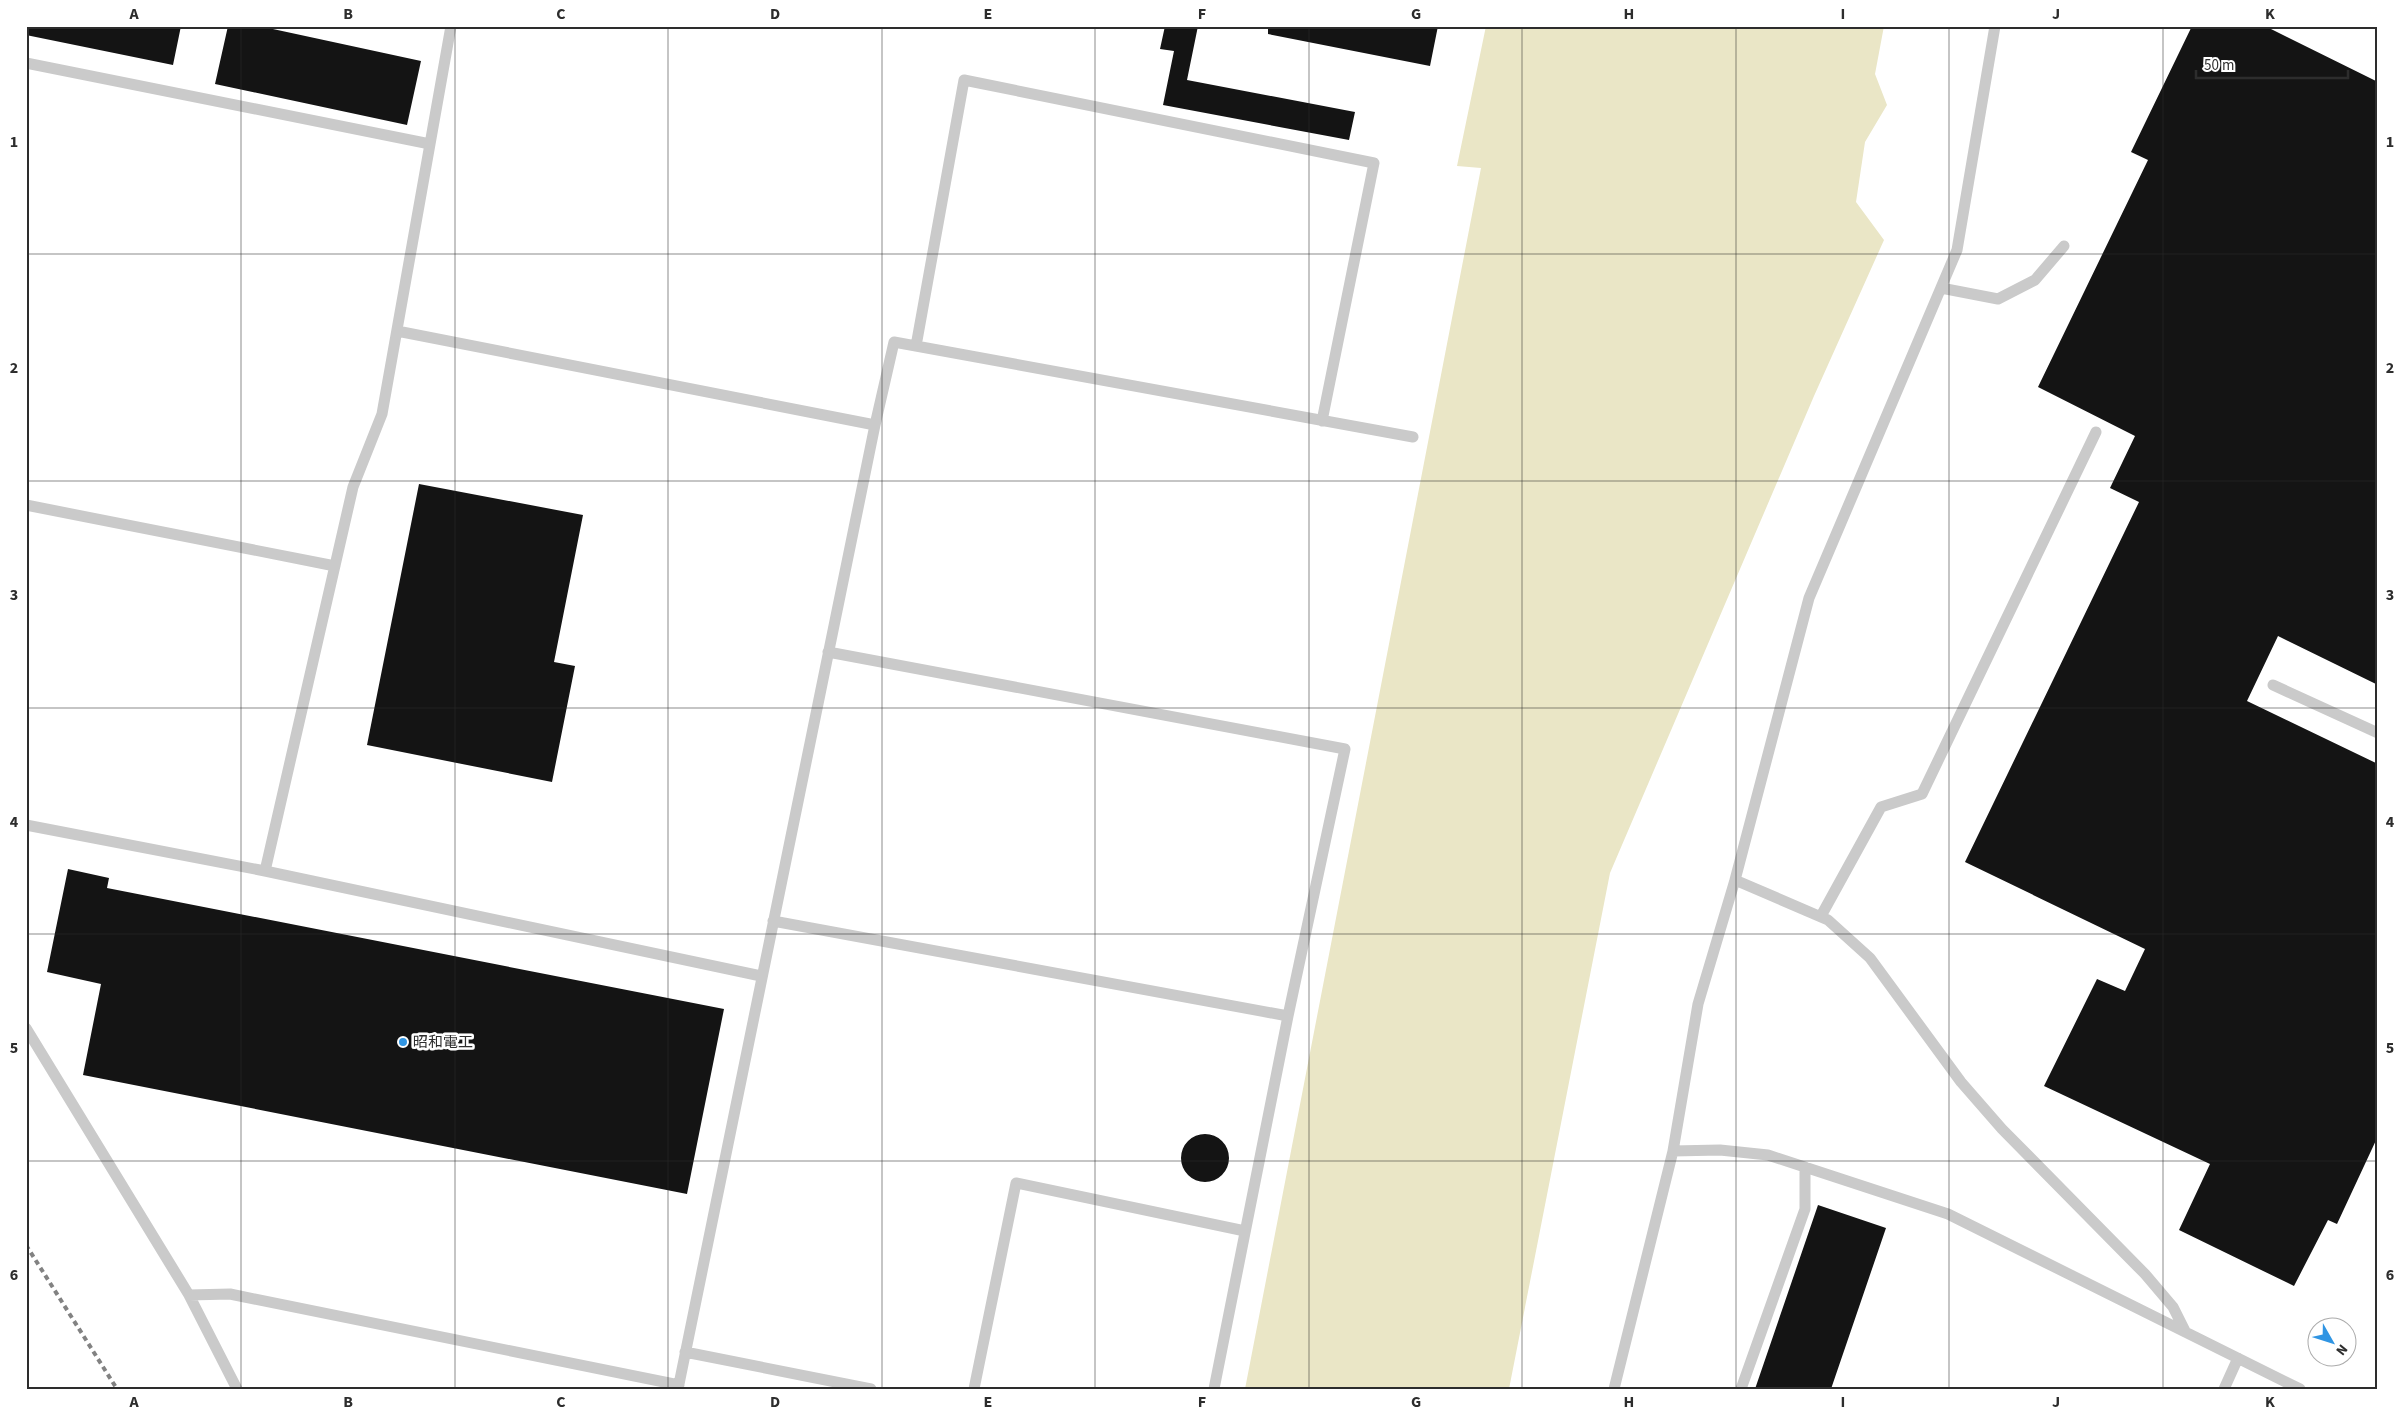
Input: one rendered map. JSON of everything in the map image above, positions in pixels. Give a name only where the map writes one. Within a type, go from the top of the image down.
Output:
[{"type":"lane","points":[[265,871],[353,487],[382,414],[451,26]]},
{"type":"lane","points":[[1614,1389],[1673,1151],[1698,1004],[1735,880],[1808,598],[1957,250],[1995,26]]},
{"type":"lane","points":[[26,63],[430,144]]},
{"type":"lane","points":[[916,346],[964,80],[1374,163],[1322,421]]},
{"type":"lane","points":[[1941,288],[1998,299],[2035,280],[2064,246]]},
{"type":"lane","points":[[397,332],[875,425]]},
{"type":"lane","points":[[189,1295],[230,1294],[679,1387],[761,976],[875,425],[894,342],[1413,437]]},
{"type":"lane","points":[[1821,916],[1881,808],[1922,794],[2096,432]]},
{"type":"lane","points":[[26,505],[335,566]]},
{"type":"lane","points":[[828,652],[1345,749],[1288,1016],[1214,1389]]},
{"type":"lane","points":[[2273,684],[2378,733]]},
{"type":"lane","points":[[26,825],[265,871],[761,976]]},
{"type":"lane","points":[[1735,880],[1828,920],[1870,958],[1961,1082],[2002,1129],[2145,1274],[2174,1307],[2185,1330]]},
{"type":"lane","points":[[773,920],[1288,1016]]},
{"type":"lane","points":[[26,1028],[189,1295],[237,1389]]},
{"type":"lane","points":[[1673,1151],[1720,1150],[1768,1154],[1948,1214],[2185,1330],[2300,1389]]},
{"type":"lane","points":[[1741,1389],[1805,1209],[1805,1167]]},
{"type":"lane","points":[[974,1389],[1016,1183],[1245,1231]]},
{"type":"lane","points":[[685,1352],[864,1388]]},
{"type":"lane","points":[[2224,1389],[2238,1358]]},
{"type":"shaded area","points":[[1486,26],[1884,26],[1875,74],[1887,105],[1865,142],[1856,202],[1884,240],[1814,396],[1610,873],[1509,1389],[1245,1389],[1481,168],[1457,166]]},
{"type":"building","points":[[26,26],[181,26],[173,65],[26,35]]},
{"type":"building","points":[[228,26],[259,26],[421,61],[407,125],[215,84]]},
{"type":"building","points":[[1165,26],[1198,26],[1187,80],[1355,112],[1349,140],[1163,105],[1174,51],[1160,49]]},
{"type":"building","points":[[1268,26],[1438,26],[1430,66],[1268,34]]},
{"type":"building","points":[[2192,26],[2265,26],[2378,82],[2378,685],[2278,636],[2247,701],[2378,764],[2378,1136],[2337,1224],[2328,1220],[2294,1286],[2179,1230],[2210,1164],[2044,1086],[2097,979],[2125,991],[2145,949],[1965,862],[2139,502],[2110,488],[2135,436],[2038,387],[2148,160],[2131,152]]},
{"type":"building","points":[[419,484],[583,515],[554,662],[575,666],[552,782],[367,745]]},
{"type":"building","name":"昭和電工","points":[[68,869],[109,878],[107,888],[724,1009],[687,1194],[83,1075],[101,984],[47,972]]},
{"type":"building","points":[[1205,1134],[1214,1136],[1222,1141],[1227,1149],[1229,1158],[1227,1167],[1222,1175],[1214,1180],[1205,1182],[1196,1180],[1188,1175],[1183,1167],[1181,1158],[1183,1149],[1188,1141],[1196,1136]]},
{"type":"building","points":[[1818,1205],[1886,1228],[1831,1389],[1755,1389]]},
{"type":"railway","points":[[26,1245],[117,1389]]},
{"type":"place","name":"昭和電工","points":[[403,1042]]}]
